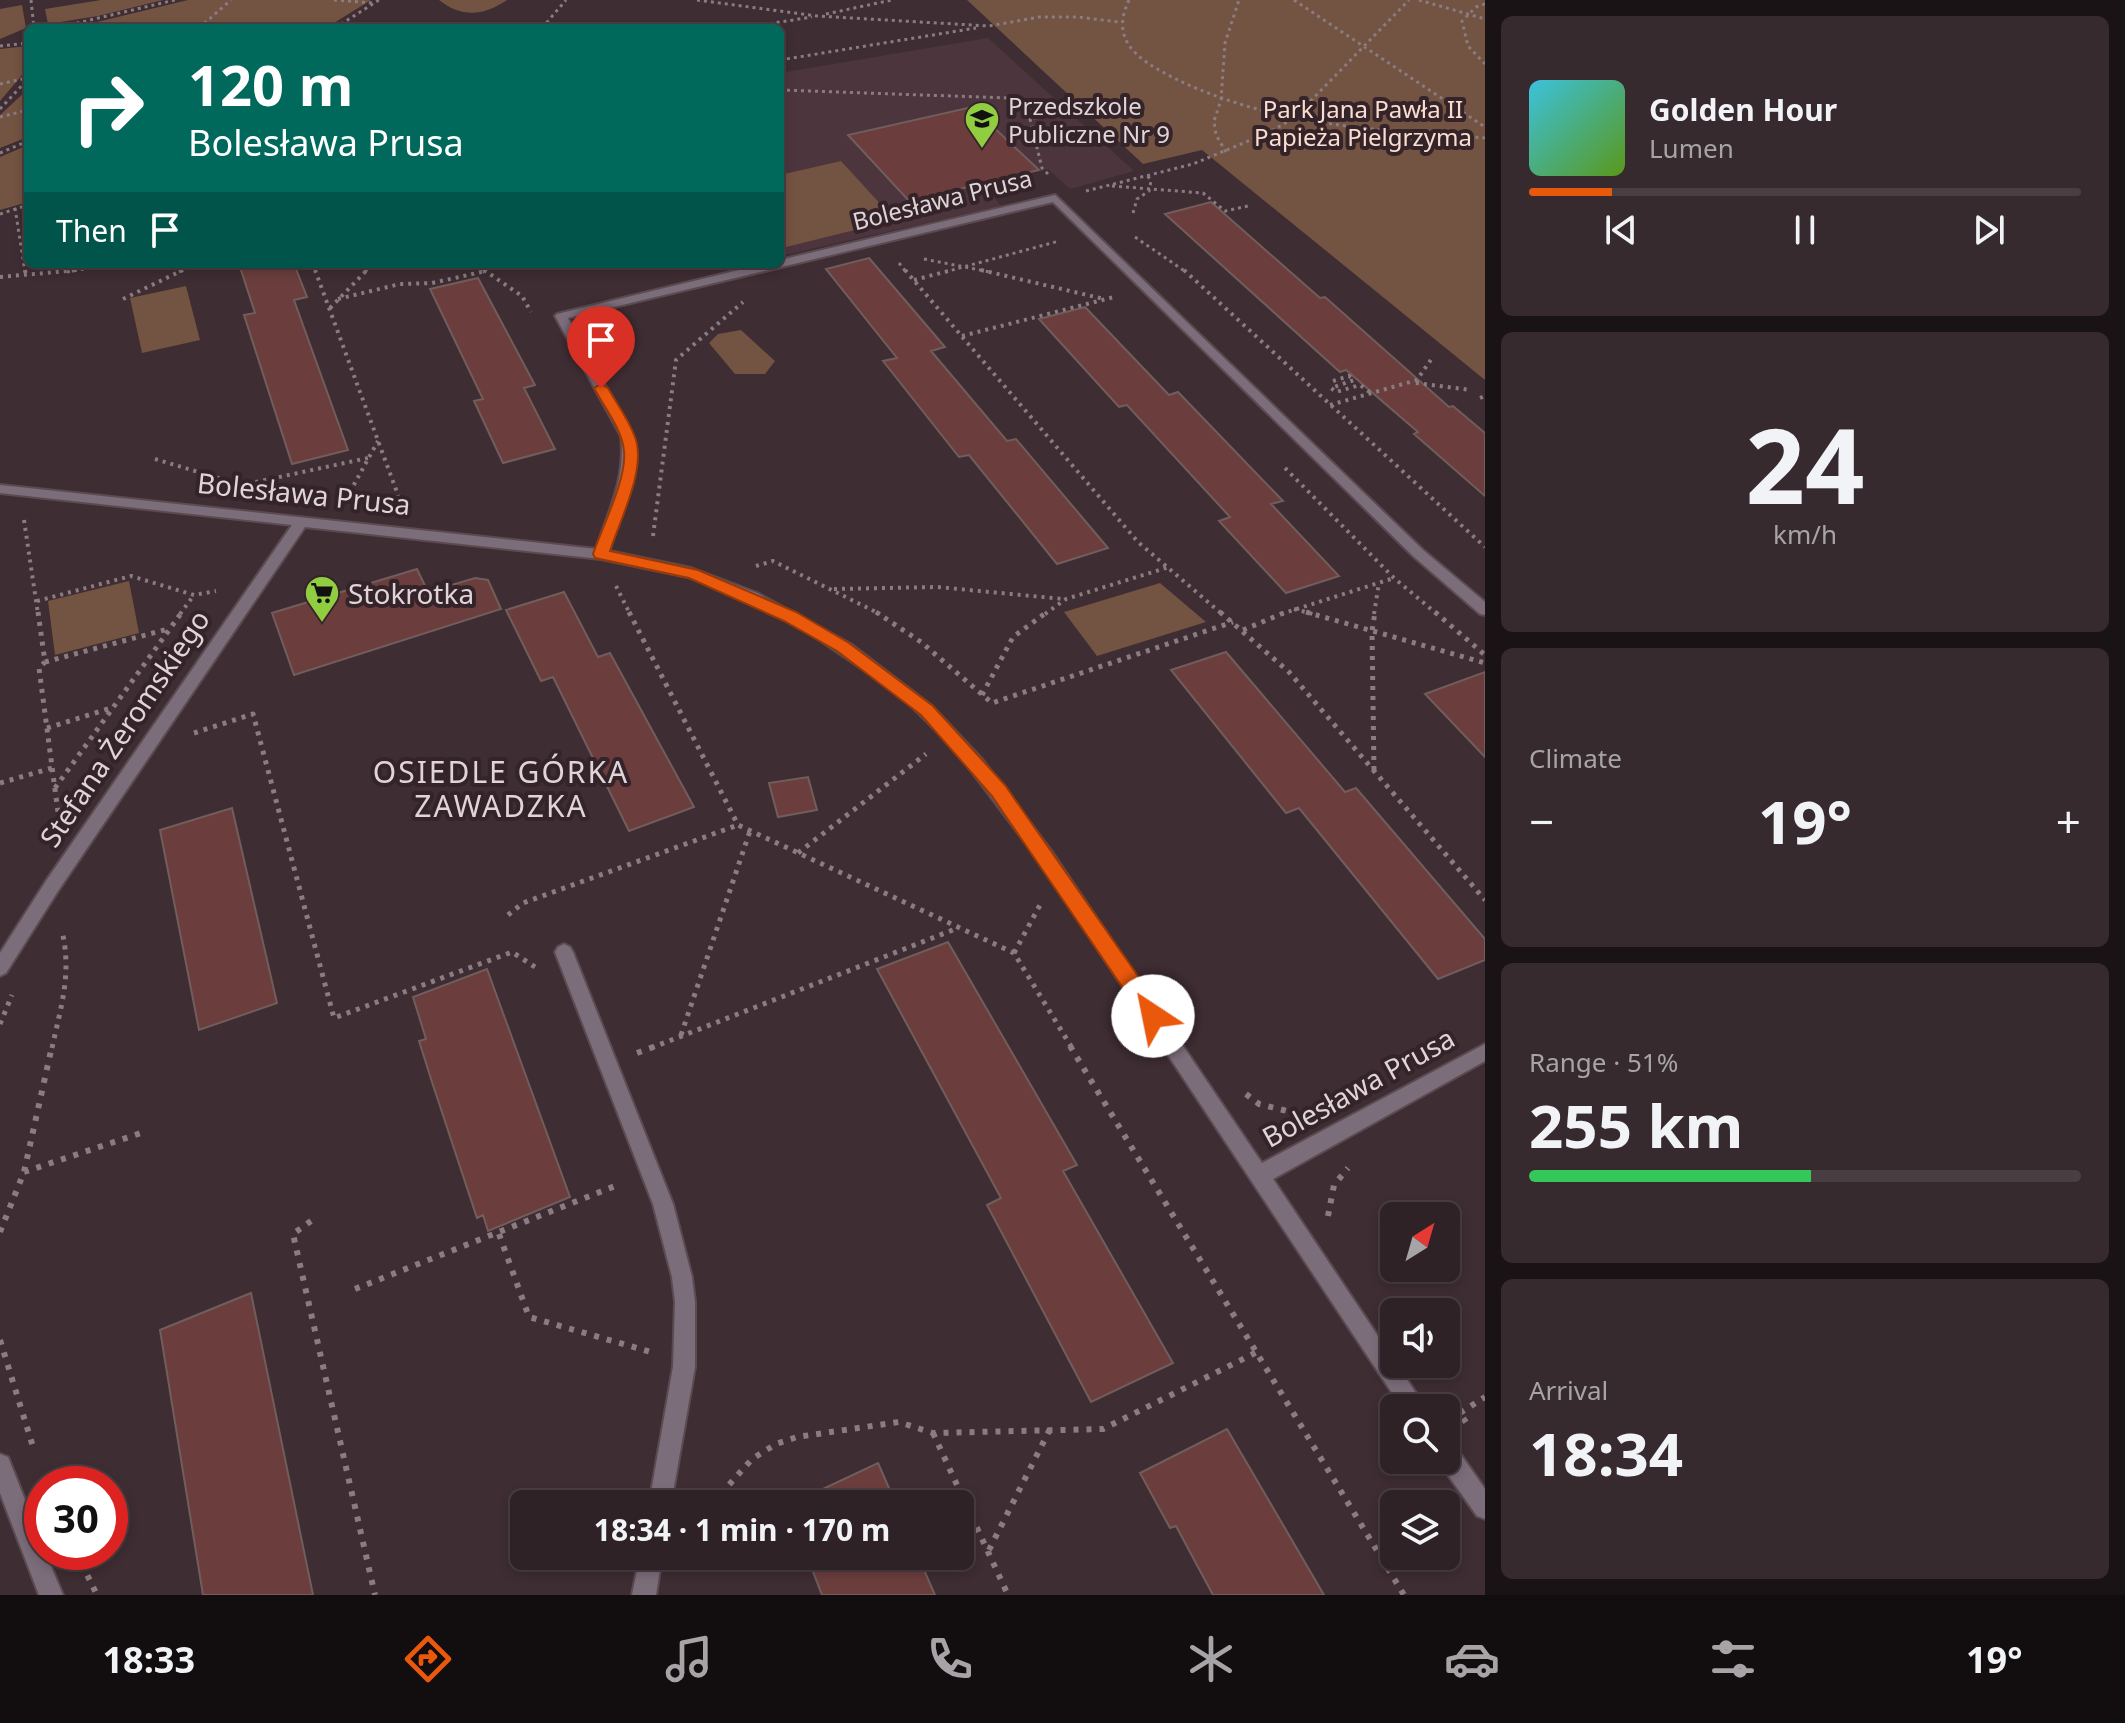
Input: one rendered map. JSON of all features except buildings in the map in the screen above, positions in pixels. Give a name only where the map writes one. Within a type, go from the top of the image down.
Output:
[{"type":"street","name":"Bolesława Prusa","points":[[784,263],[1055,198],[1418,553],[1485,610]]},
{"type":"street","name":"Bolesława Prusa","points":[[601,554],[631,467],[631,451],[627,436],[561,316],[762,268]]},
{"type":"street","name":"Bolesława Prusa","points":[[0,489],[300,524],[601,554],[692,574],[790,617],[843,647],[927,711],[998,791],[1046,857],[1406,1394]]},
{"type":"street","name":"Stefana Żeromskiego","points":[[0,968],[52,886],[300,524]]},
{"type":"street","points":[[564,952],[663,1204],[685,1302],[684,1367],[662,1490]]},
{"type":"street","name":"Bolesława Prusa","points":[[1260,1175],[1485,1052]]},
{"type":"street","points":[[0,1465],[51,1595]]},
{"type":"street","points":[[1460,1473],[1485,1508]]},
{"type":"street","points":[[644,1595],[648,1570]]},
{"type":"path","points":[[31,0],[34,24]]},
{"type":"path","points":[[73,24],[175,0]]},
{"type":"path","points":[[204,24],[231,0]]},
{"type":"path","points":[[334,0],[377,1]]},
{"type":"path","points":[[545,24],[566,0]]},
{"type":"path","points":[[697,0],[817,16],[989,26]]},
{"type":"path","points":[[768,24],[892,0]]},
{"type":"path","points":[[1129,0],[1119,22],[1132,50],[1148,64],[1189,88],[1291,121],[1366,130],[1485,138]]},
{"type":"path","points":[[1226,153],[1216,135],[1214,121],[1221,100],[1225,43],[1239,0]]},
{"type":"path","points":[[1294,0],[1485,127]]},
{"type":"path","points":[[1055,198],[1226,153],[1291,121],[1409,0]]},
{"type":"path","points":[[1419,0],[1485,19]]},
{"type":"path","points":[[341,24],[377,1]]},
{"type":"path","points":[[1485,4],[1462,21],[1462,39],[1485,64]]},
{"type":"path","points":[[784,59],[1039,17],[1078,17],[1119,22]]},
{"type":"path","points":[[783,24],[795,20]]},
{"type":"path","points":[[0,46],[24,43]]},
{"type":"path","points":[[1473,54],[1485,53]]},
{"type":"path","points":[[0,84],[24,79]]},
{"type":"path","points":[[0,109],[24,82]]},
{"type":"path","points":[[784,90],[1009,98],[1034,118]]},
{"type":"path","points":[[0,117],[24,111]]},
{"type":"path","points":[[1066,111],[1030,119],[1042,168],[1070,195]]},
{"type":"path","points":[[0,153],[24,143]]},
{"type":"path","points":[[1133,213],[1137,199],[1149,191],[1151,181],[1147,175]]},
{"type":"path","points":[[1107,185],[1149,191],[1203,193],[1225,211],[1248,206]]},
{"type":"path","points":[[0,214],[24,206]]},
{"type":"path","points":[[15,208],[24,263]]},
{"type":"path","points":[[914,280],[1059,241],[1051,233]]},
{"type":"path","points":[[1133,236],[1182,268],[1485,547]]},
{"type":"path","points":[[891,254],[1138,542],[1289,672],[1485,900]]},
{"type":"path","points":[[922,258],[1104,299]]},
{"type":"path","points":[[25,268],[26,275]]},
{"type":"path","points":[[0,277],[81,268]]},
{"type":"path","points":[[123,299],[187,268]]},
{"type":"path","points":[[315,268],[401,504]]},
{"type":"path","points":[[330,308],[368,268]]},
{"type":"path","points":[[482,268],[522,296],[537,323]]},
{"type":"path","points":[[338,299],[400,284],[432,283],[486,271]]},
{"type":"path","points":[[962,336],[1114,297],[1103,286]]},
{"type":"path","points":[[652,545],[676,360],[744,302]]},
{"type":"path","points":[[1329,405],[1417,380],[1432,358]]},
{"type":"path","points":[[1333,381],[1349,376],[1354,380],[1331,388],[1336,392],[1360,385],[1371,393]]},
{"type":"path","points":[[1411,382],[1471,390]]},
{"type":"path","points":[[340,510],[378,441]]},
{"type":"path","points":[[155,459],[235,483],[256,482],[368,458]]},
{"type":"path","points":[[1282,465],[1394,578],[1485,655]]},
{"type":"path","points":[[22,509],[45,662]]},
{"type":"path","points":[[982,695],[1013,637],[1066,599],[1169,567]]},
{"type":"path","points":[[611,575],[738,825],[1014,953],[1404,1595]]},
{"type":"path","points":[[37,601],[131,576],[194,595],[218,591]]},
{"type":"path","points":[[1243,630],[1294,609],[1394,578]]},
{"type":"path","points":[[1374,771],[1372,631],[1379,583]]},
{"type":"path","points":[[833,589],[937,587],[1066,599]]},
{"type":"path","points":[[55,788],[194,595]]},
{"type":"path","points":[[1294,609],[1485,663]]},
{"type":"path","points":[[59,821],[39,668],[45,662],[169,629]]},
{"type":"path","points":[[47,728],[113,708]]},
{"type":"path","points":[[181,738],[253,714],[334,1018],[512,952],[536,968],[542,982]]},
{"type":"path","points":[[797,854],[933,749]]},
{"type":"path","points":[[0,783],[52,768]]},
{"type":"path","points":[[508,915],[523,903],[738,825]]},
{"type":"path","points":[[680,1036],[750,831]]},
{"type":"path","points":[[1014,953],[1043,899]]},
{"type":"path","points":[[0,1232],[24,1172],[67,981],[68,957],[60,917]]},
{"type":"path","points":[[606,1064],[958,928]]},
{"type":"path","points":[[0,1024],[13,994]]},
{"type":"path","points":[[1239,1088],[1259,1104],[1296,1114],[1311,1112]]},
{"type":"path","points":[[24,1172],[147,1131]]},
{"type":"path","points":[[1328,1226],[1328,1202],[1334,1185],[1345,1170],[1357,1163]]},
{"type":"path","points":[[614,1170],[623,1193]]},
{"type":"path","points":[[355,1289],[620,1184]]},
{"type":"path","points":[[311,1221],[293,1234],[375,1595]]},
{"type":"path","points":[[499,1234],[529,1317],[652,1353]]},
{"type":"path","points":[[0,1340],[37,1458]]},
{"type":"path","points":[[649,1366],[652,1341]]},
{"type":"path","points":[[724,1490],[752,1459],[776,1444],[797,1437],[899,1422],[933,1433],[1103,1429],[1257,1352]]},
{"type":"path","points":[[1443,1389],[1447,1394]]},
{"type":"path","points":[[1475,1435],[1460,1413],[1485,1397]]},
{"type":"path","points":[[988,1551],[1050,1429]]},
{"type":"path","points":[[933,1433],[1008,1595]]},
{"type":"path","points":[[85,1570],[97,1595]]},
{"type":"shaded area","points":[[988,38],[1134,171],[1070,189],[1048,169],[983,184],[1001,206],[784,255],[784,72]]},
{"type":"green space","points":[[101,0],[163,0],[48,24],[45,9]]},
{"type":"green space","points":[[188,0],[371,0],[332,24],[89,24]]},
{"type":"green space","points":[[439,0],[507,0],[473,13],[456,10]]},
{"type":"green space","name":"Park Jana Pawła II Papieża Pielgrzyma","points":[[967,0],[1485,0],[1485,380],[1202,150],[1143,164]]},
{"type":"green space","points":[[22,5],[24,29],[0,39],[0,9]]},
{"type":"green space","points":[[24,46],[23,74],[0,101],[0,49]]},
{"type":"green space","points":[[24,93],[24,139],[0,148],[0,115]]},
{"type":"green space","points":[[24,147],[24,203],[0,210],[0,157]]},
{"type":"green space","points":[[841,161],[895,220],[784,248],[784,174]]},
{"type":"green space","points":[[186,286],[200,340],[142,353],[130,298]]},
{"type":"green space","points":[[741,330],[775,361],[765,374],[735,374],[709,343],[718,334]]},
{"type":"green space","points":[[129,581],[139,633],[55,655],[48,601]]},
{"type":"green space","points":[[1160,583],[1206,622],[1097,656],[1064,612]]},
{"type":"place","name":"Przedszkole Publiczne Nr 9","points":[[982,150]]},
{"type":"place","name":"Stokrotka","points":[[322,624]]},
{"type":"district","name":"OSIEDLE GÓRKA ZAWADZKA","points":[[501,788]]},
{"type":"route","points":[[601,388],[627,436],[631,467],[601,554],[692,574],[790,617],[843,647],[927,711],[998,791],[1153,1016]]}]
